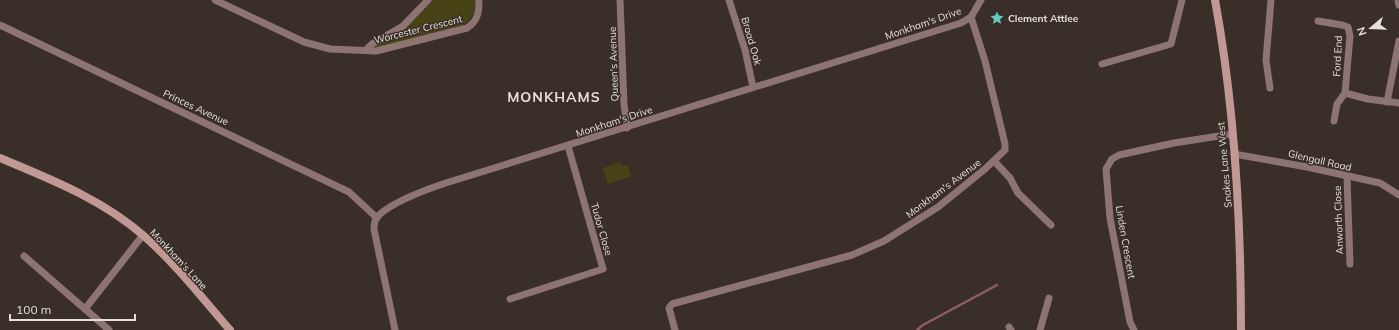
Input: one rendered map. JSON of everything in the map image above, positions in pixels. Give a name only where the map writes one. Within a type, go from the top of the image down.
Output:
[{"type":"street","name":"Worcester Crescent","points":[[215,0],[304,42],[330,49],[366,50],[382,49],[467,28],[477,18],[479,0]]},
{"type":"street","name":"Worcester Crescent","points":[[366,50],[372,44],[403,26],[428,0]]},
{"type":"street","name":"Queen's Avenue","points":[[620,0],[624,104],[627,128]]},
{"type":"street","name":"Broad Oak","points":[[728,0],[745,50],[753,87]]},
{"type":"street","points":[[971,17],[981,0]]},
{"type":"street","points":[[1102,64],[1171,44],[1182,0]]},
{"type":"street","name":"Snakes Lane West","points":[[1215,0],[1234,154],[1239,226],[1241,330]]},
{"type":"street","points":[[1270,88],[1266,60],[1271,0]]},
{"type":"street","points":[[1398,0],[1399,5]]},
{"type":"street","name":"Monkham's Drive","points":[[377,218],[412,196],[430,188],[961,23],[971,17]]},
{"type":"street","name":"Monkham's Avenue","points":[[675,330],[670,306],[852,255],[884,241],[938,207],[994,161],[1005,150],[1006,144],[971,17]]},
{"type":"street","name":"Ford End","points":[[1318,21],[1342,24],[1348,27],[1350,36],[1345,93],[1337,104],[1334,121]]},
{"type":"street","name":"Princes Avenue","points":[[0,25],[348,192],[377,218]]},
{"type":"street","points":[[1386,102],[1399,42]]},
{"type":"street","points":[[1345,93],[1386,102],[1399,103]]},
{"type":"street","name":"Linden Crescent","points":[[1134,330],[1130,322],[1110,218],[1106,169],[1112,159],[1125,154],[1174,143],[1232,134]]},
{"type":"street","name":"Tudor Close","points":[[510,299],[603,269],[568,146]]},
{"type":"street","name":"Glengall Road","points":[[1234,154],[1307,166],[1347,177],[1380,183],[1399,195]]},
{"type":"street","name":"Monkham's Lane","points":[[0,158],[75,190],[109,210],[143,235],[167,258],[230,330]]},
{"type":"street","points":[[994,161],[1010,178],[1018,193],[1051,225]]},
{"type":"street","name":"Anworth Close","points":[[1347,177],[1350,264]]},
{"type":"street","points":[[377,218],[374,229],[396,330]]},
{"type":"street","points":[[85,309],[143,235]]},
{"type":"street","points":[[24,256],[109,330]]},
{"type":"street","points":[[1040,330],[1049,298]]},
{"type":"shaded area","points":[[434,0],[475,0],[475,8],[471,18],[462,26],[376,49],[375,46],[399,32]]},
{"type":"shaded area","points":[[620,162],[621,166],[628,165],[631,176],[608,184],[603,168]]},
{"type":"waterway","points":[[917,330],[923,325],[997,285]]},
{"type":"place","name":"Clement Attlee","points":[[997,18]]},
{"type":"district","name":"MONKHAMS","points":[[554,97]]}]
